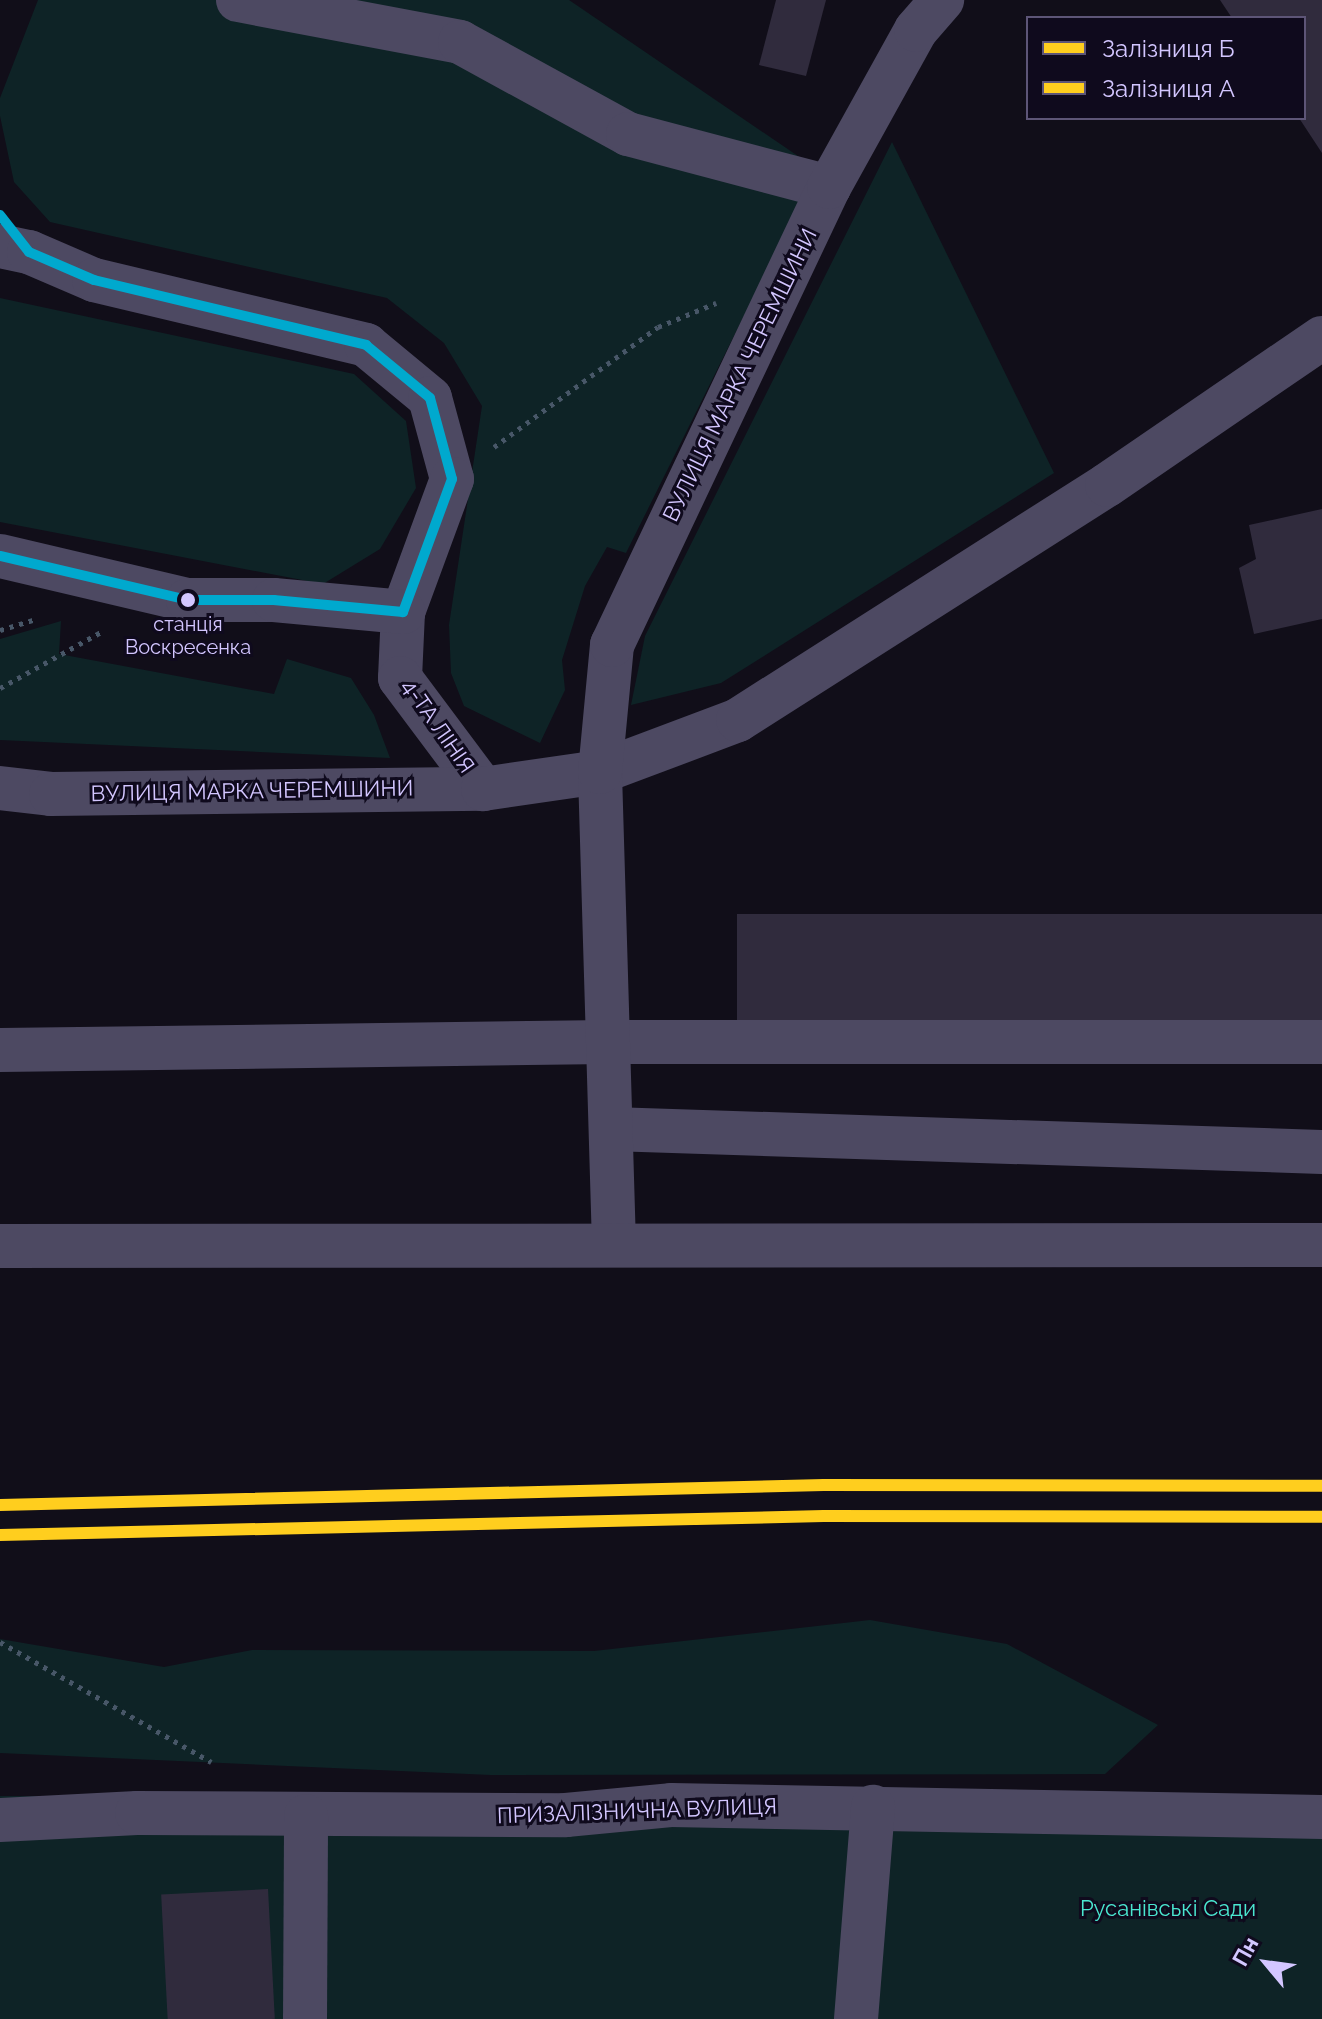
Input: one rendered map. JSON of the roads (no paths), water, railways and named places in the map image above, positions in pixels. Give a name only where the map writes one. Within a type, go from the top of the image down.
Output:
[{"type":"street","points":[[238,0],[460,42],[628,134],[829,187]]},
{"type":"street","name":"ВУЛИЦЯ МАРКА ЧЕРЕМШИНИ","points":[[600,772],[612,645],[829,187],[916,30],[942,0]]},
{"type":"street","points":[[0,215],[15,249]]},
{"type":"street","name":"4-ТА ЛІНІЯ","points":[[15,249],[94,280],[366,345],[430,398],[452,479],[403,612],[400,678],[483,789]]},
{"type":"street","name":"ВУЛИЦЯ МАРКА ЧЕРЕМШИНИ","points":[[0,788],[51,794],[483,789],[600,772],[738,720],[1107,485],[1322,338]]},
{"type":"street","points":[[0,556],[188,600],[274,600],[403,612]]},
{"type":"street","points":[[600,772],[614,1245]]},
{"type":"street","points":[[0,1050],[608,1042],[1322,1042]]},
{"type":"street","points":[[611,1129],[1322,1152]]},
{"type":"street","points":[[0,1246],[1322,1245]]},
{"type":"street","name":"ПРИЗАЛІЗНИЧНА ВУЛИЦЯ","points":[[0,1820],[137,1813],[566,1815],[671,1805],[1322,1817]]},
{"type":"street","points":[[856,2019],[873,1807]]},
{"type":"street","points":[[305,2019],[306,1816]]},
{"type":"rail line","name":"Б","points":[[0,1505],[824,1485],[1322,1486]]},
{"type":"rail line","name":"A","points":[[0,1535],[824,1516],[1322,1517]]},
{"type":"place","name":"станція Воскресенка","points":[[188,600]]},
{"type":"park label","name":"Русанівські Сади","points":[[1168,1909]]}]
